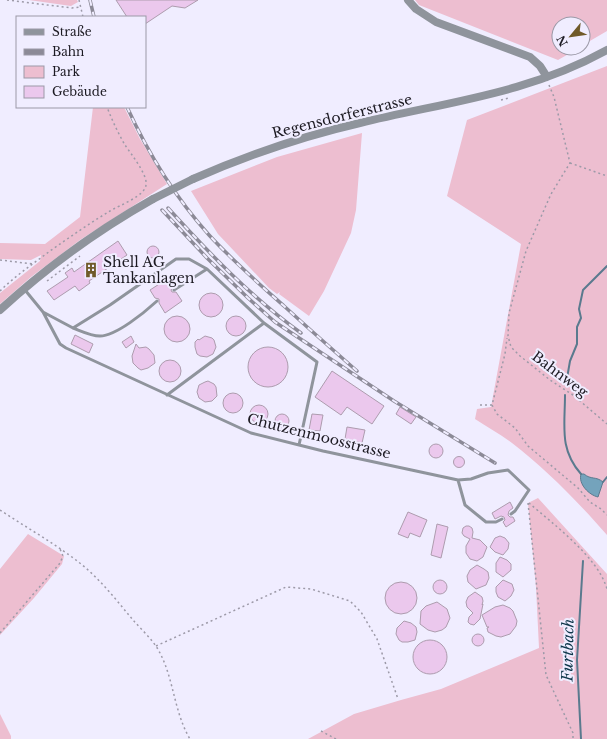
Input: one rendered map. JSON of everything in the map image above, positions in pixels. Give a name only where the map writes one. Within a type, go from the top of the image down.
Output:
[{"type":"street","points":[[408,0],[416,9],[436,22],[530,57],[540,66],[547,77]]},
{"type":"street","name":"Regensdorferstrasse","points":[[0,310],[24,288],[70,253],[108,227],[153,200],[227,164],[313,134],[360,122],[499,93],[564,71],[607,50]]},
{"type":"lane","points":[[73,328],[110,305],[176,259],[189,259],[207,269],[264,322],[317,362],[299,445]]},
{"type":"lane","points":[[174,290],[207,269]]},
{"type":"lane","name":"Chutzenmoosstrasse","points":[[24,288],[43,312],[55,337],[60,344],[66,348],[251,433],[458,480],[471,479],[488,473],[508,470],[529,490],[515,511],[511,514]]},
{"type":"lane","points":[[43,312],[73,328],[91,335],[99,336],[108,335],[140,317],[157,301]]},
{"type":"lane","points":[[167,395],[264,322]]},
{"type":"lane","points":[[458,480],[465,504],[486,522],[496,522],[502,519]]},
{"type":"path","points":[[7,0],[72,8],[81,7]]},
{"type":"path","points":[[79,0],[83,16]]},
{"type":"path","points":[[547,77],[548,84],[554,97],[570,162],[551,194],[526,251],[510,313],[505,354],[492,405],[497,414],[515,428],[528,446],[578,488],[590,502],[607,515]]},
{"type":"path","points":[[0,291],[33,264],[86,226],[142,193],[145,189],[147,184],[144,175],[125,145],[107,108]]},
{"type":"path","points":[[570,162],[607,176]]},
{"type":"path","points":[[44,283],[84,252]]},
{"type":"path","points":[[0,260],[33,264]]},
{"type":"path","name":"Bahnweg","points":[[508,336],[511,347],[520,356],[550,380],[572,395],[607,424]]},
{"type":"path","points":[[480,405],[492,405]]},
{"type":"path","points":[[573,739],[573,733],[546,675],[528,502],[570,538],[595,566],[605,582],[607,589]]},
{"type":"path","points":[[0,510],[60,548],[82,565],[109,591],[156,646],[166,668],[184,729],[190,739]]},
{"type":"path","points":[[0,633],[60,563],[63,556],[60,548]]},
{"type":"path","points":[[156,646],[286,587],[311,589],[350,601],[361,612],[377,639],[398,698]]},
{"type":"path","points":[[321,731],[336,739]]},
{"type":"green space","points":[[29,0],[77,0],[78,2],[71,6]]},
{"type":"green space","points":[[415,0],[607,0],[607,31],[591,40],[591,16],[551,16],[551,56],[565,56],[558,60],[419,5]]},
{"type":"green space","points":[[607,66],[607,535],[574,499],[537,464],[507,440],[475,419],[477,409],[491,407],[521,244],[447,196],[467,120]]},
{"type":"green space","points":[[93,108],[124,108],[140,139],[167,184],[80,240],[31,277],[0,304],[0,293],[40,261],[41,255],[31,260],[0,259],[0,243],[45,244],[80,217]]},
{"type":"green space","points":[[362,133],[356,210],[351,233],[324,291],[309,316],[279,294],[280,292],[277,294],[269,288],[218,234],[191,191],[277,157]]},
{"type":"green space","points":[[538,498],[607,574],[607,739],[308,739],[354,714],[441,689],[539,648],[536,587],[528,503]]},
{"type":"green space","points":[[28,534],[64,556],[62,564],[34,598],[0,635],[0,569]]},
{"type":"green space","points":[[0,714],[11,736],[11,739],[0,739]]},
{"type":"water","points":[[581,474],[603,482],[598,497],[591,494],[585,488],[581,482]]},
{"type":"building","points":[[116,0],[198,0],[185,8],[172,6],[146,23],[146,16],[126,16]]},
{"type":"building","name":"Shell AG Tankanlagen","points":[[118,241],[127,255],[89,281],[90,283],[79,291],[75,286],[54,300],[47,291],[68,277],[65,273],[72,268],[74,272]]},
{"type":"building","points":[[155,246],[158,247],[158,257],[151,258],[148,257],[147,250],[148,247]]},
{"type":"building","points":[[167,279],[173,287],[171,290],[172,292],[176,292],[182,301],[165,313],[159,303],[159,299],[155,298],[150,290]]},
{"type":"building","points":[[211,293],[220,296],[223,305],[220,314],[211,317],[202,314],[199,305],[202,296]]},
{"type":"building","points":[[177,316],[186,320],[190,329],[186,338],[177,342],[168,338],[164,329],[168,320]]},
{"type":"building","points":[[236,316],[243,319],[246,326],[243,333],[236,336],[229,333],[226,326],[229,319]]},
{"type":"building","points":[[75,335],[93,344],[89,353],[71,344]]},
{"type":"building","points":[[131,336],[134,342],[126,348],[122,342]]},
{"type":"building","points":[[205,336],[214,340],[216,347],[213,354],[207,357],[197,354],[195,347],[195,342]]},
{"type":"building","points":[[136,344],[139,348],[146,347],[149,349],[154,355],[155,363],[148,368],[141,370],[133,363],[132,356]]},
{"type":"building","points":[[272,347],[279,350],[285,356],[288,367],[287,375],[279,384],[272,387],[264,387],[257,384],[249,375],[248,363],[251,356],[260,348]]},
{"type":"building","points":[[170,360],[174,361],[180,367],[180,375],[174,381],[170,382],[166,381],[160,375],[159,371],[160,367],[166,361]]},
{"type":"building","points":[[332,371],[384,406],[372,424],[347,407],[341,415],[315,397]]},
{"type":"building","points":[[208,381],[216,387],[217,396],[212,401],[205,402],[199,398],[197,392],[199,385]]},
{"type":"building","points":[[229,393],[237,393],[243,399],[243,407],[237,413],[229,413],[223,407],[223,399]]},
{"type":"building","points":[[259,405],[265,408],[268,414],[265,420],[259,423],[253,420],[250,414],[253,408]]},
{"type":"building","points":[[400,407],[416,417],[411,424],[396,414]]},
{"type":"building","points":[[279,414],[285,414],[289,418],[289,424],[285,428],[279,428],[275,424],[275,418]]},
{"type":"building","points":[[312,414],[323,415],[320,431],[309,430]]},
{"type":"building","points":[[347,427],[365,430],[362,443],[345,439]]},
{"type":"building","points":[[436,444],[441,446],[443,451],[441,456],[436,458],[431,456],[429,451],[431,446]]},
{"type":"building","points":[[459,456],[463,458],[465,462],[463,466],[459,468],[455,466],[453,462],[455,458]]},
{"type":"building","points":[[510,502],[513,508],[509,511],[508,515],[513,517],[515,521],[506,527],[503,522],[505,520],[504,517],[501,516],[495,519],[492,513]]},
{"type":"building","points":[[408,512],[427,520],[420,537],[410,533],[408,538],[398,534]]},
{"type":"building","points":[[437,524],[448,527],[441,558],[431,555]]},
{"type":"building","points":[[466,526],[472,528],[472,538],[480,540],[487,547],[483,557],[477,561],[470,559],[466,553],[466,546],[470,539],[462,533],[463,528]]},
{"type":"building","points":[[500,536],[505,538],[509,543],[508,549],[503,555],[495,552],[490,547],[495,538]]},
{"type":"building","points":[[500,557],[507,560],[511,564],[511,570],[503,577],[496,572],[496,563]]},
{"type":"building","points":[[477,565],[488,572],[489,578],[486,585],[476,589],[468,582],[467,576],[470,570]]},
{"type":"building","points":[[437,580],[443,580],[447,584],[447,590],[443,594],[437,594],[433,590],[433,584]]},
{"type":"building","points":[[503,580],[512,584],[514,590],[511,596],[505,601],[498,597],[496,592],[496,587]]},
{"type":"building","points":[[401,582],[410,585],[414,589],[417,598],[414,607],[410,611],[401,614],[392,611],[388,607],[385,598],[388,589],[392,585]]},
{"type":"building","points":[[475,592],[482,597],[482,605],[483,604],[480,619],[474,625],[468,622],[469,617],[473,613],[467,607],[466,602],[468,597]]},
{"type":"building","points":[[437,602],[447,609],[450,618],[446,627],[435,632],[428,630],[420,624],[421,611],[426,606]]},
{"type":"building","points":[[503,605],[513,611],[517,621],[516,626],[510,634],[501,637],[488,632],[487,628],[489,627],[487,627],[482,615],[495,607]]},
{"type":"building","points":[[404,621],[411,623],[416,627],[417,632],[415,640],[402,642],[399,640],[396,634],[397,628]]},
{"type":"building","points":[[476,634],[480,634],[484,640],[480,646],[476,646],[472,642],[472,638]]},
{"type":"building","points":[[430,640],[442,645],[447,657],[442,669],[430,674],[418,669],[413,657],[418,645]]},
{"type":"waterway","points":[[566,384],[570,361],[577,344],[577,327],[581,318],[579,309],[583,290],[607,266]]},
{"type":"waterway","points":[[565,395],[564,427],[566,446],[574,465],[581,474]]},
{"type":"waterway","name":"Furtbach","points":[[603,482],[607,477]]},
{"type":"waterway","name":"Furtbach","points":[[581,739],[577,660],[583,561]]},
{"type":"railway","points":[[90,0],[94,16]]},
{"type":"railway","points":[[127,108],[153,158],[163,174],[209,235],[255,280],[357,371]]},
{"type":"railway","points":[[168,208],[199,242],[248,290],[301,333]]},
{"type":"railway","points":[[162,210],[207,258],[275,322],[394,401],[495,463]]},
{"type":"place","name":"Shell AG Tankanlagen","points":[[91,270]]}]
